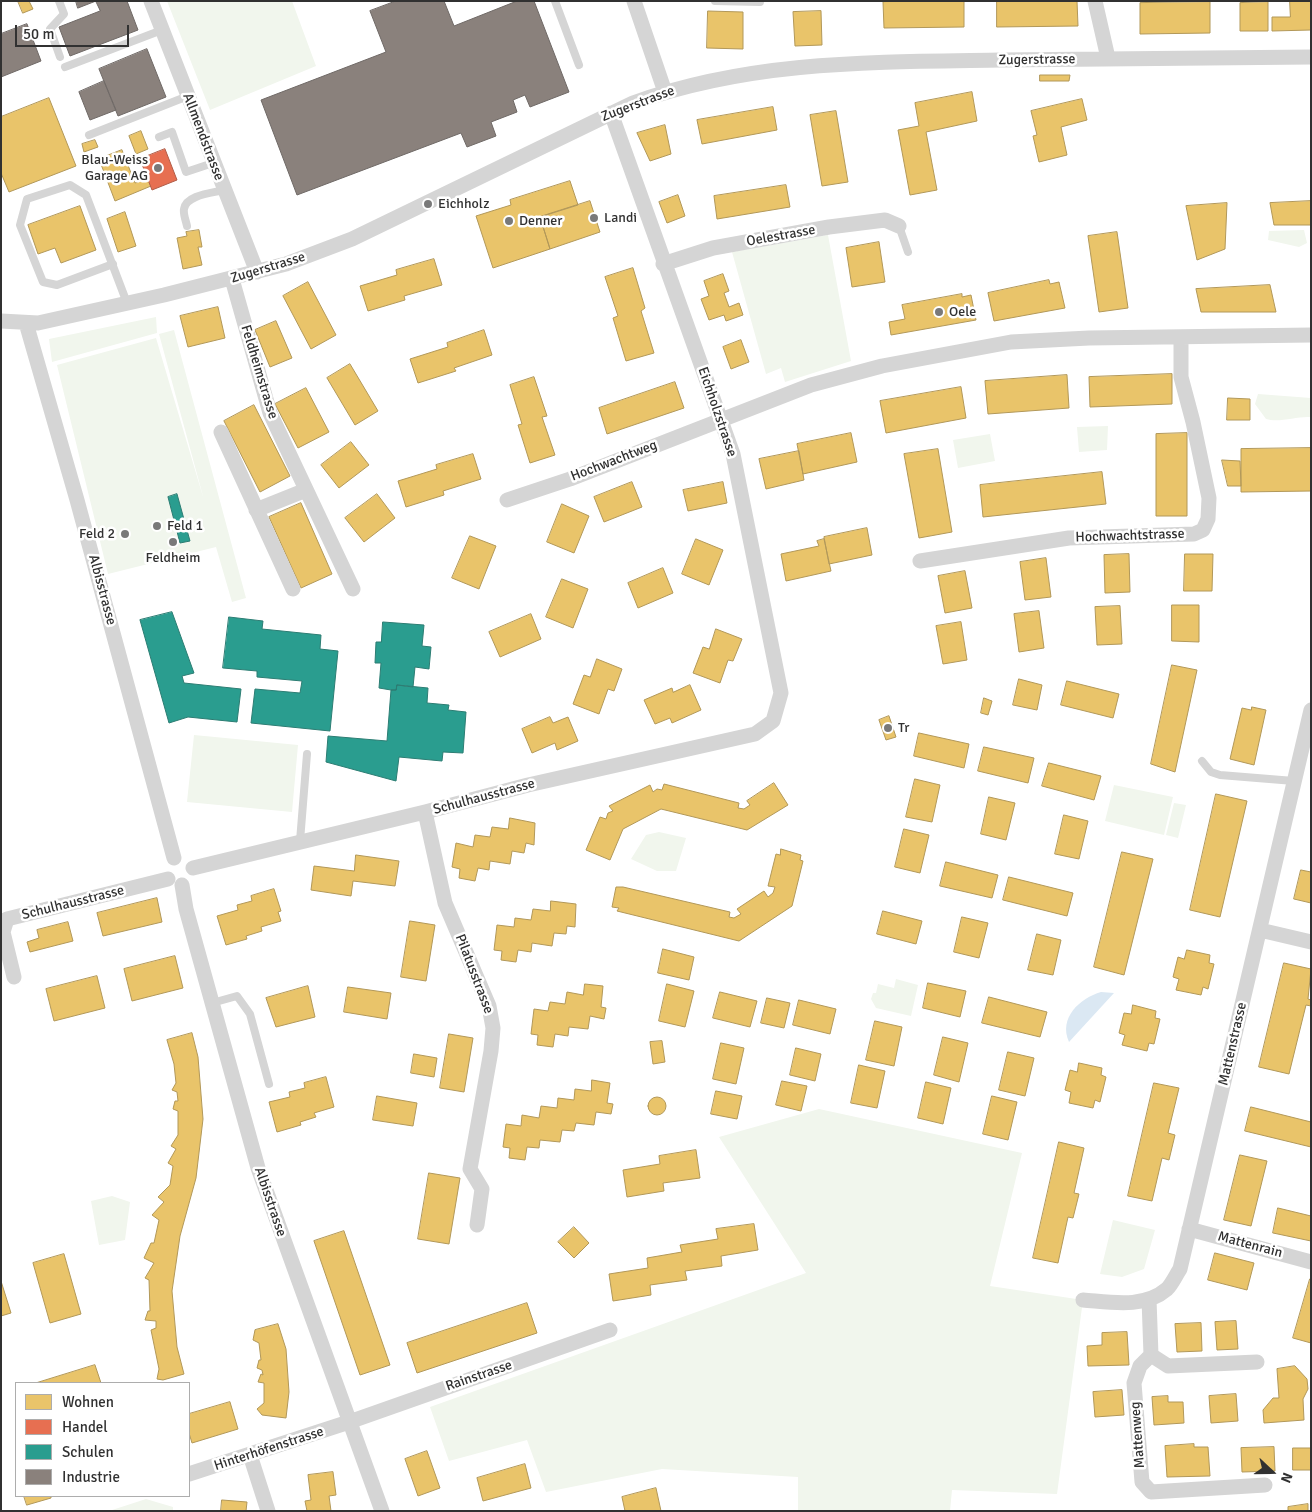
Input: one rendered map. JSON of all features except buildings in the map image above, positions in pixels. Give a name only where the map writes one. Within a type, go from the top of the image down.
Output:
[{"type":"street","name":"Allmendstrasse","points":[[151,1],[257,272]]},
{"type":"street","points":[[634,1],[664,92]]},
{"type":"street","points":[[1095,1],[1108,58]]},
{"type":"street","name":"Zugerstrasse","points":[[1,321],[26,323],[127,303],[232,279],[286,264],[352,239],[611,113],[664,92],[715,79],[802,66],[1108,58],[1311,57]]},
{"type":"street","name":"Eichholzstrasse","points":[[611,113],[663,264],[733,454],[781,693],[773,721]]},
{"type":"street","name":"Oelestrasse","points":[[663,264],[713,248],[829,228],[885,220],[899,226]]},
{"type":"street","name":"Feldheimstrasse","points":[[232,279],[263,394],[353,589]]},
{"type":"street","name":"Albisstrasse","points":[[26,323],[78,500],[174,858],[166,866],[186,909],[258,1168],[348,1422],[382,1511]]},
{"type":"street","points":[[720,420],[810,385],[865,370],[1003,344],[1089,338],[1311,335]]},
{"type":"street","name":"Hochwachtstrasse","points":[[920,561],[1069,538],[1194,534],[1203,530],[1208,519],[1209,498],[1193,422],[1181,377],[1181,337]]},
{"type":"street","name":"Hochwachtweg","points":[[506,500],[570,479],[720,420]]},
{"type":"street","points":[[221,432],[293,589]]},
{"type":"street","points":[[256,510],[306,490]]},
{"type":"street","name":"Mattenstrasse","points":[[1083,1300],[1133,1303],[1149,1299],[1168,1289],[1180,1269],[1294,781],[1308,735],[1311,710]]},
{"type":"street","name":"Schulhausstrasse","points":[[193,868],[425,812],[528,784],[755,734],[773,721]]},
{"type":"street","name":"Pilatusstrasse","points":[[425,812],[445,903],[490,1006],[493,1028],[491,1051],[470,1169],[482,1189],[477,1225]]},
{"type":"street","points":[[174,858],[186,858],[193,868],[192,878],[175,882]]},
{"type":"street","name":"Schulhausstrasse","points":[[14,977],[2,932],[7,919],[175,882]]},
{"type":"street","points":[[1260,930],[1311,942]]},
{"type":"street","name":"Mattenrain","points":[[1189,1229],[1311,1262]]},
{"type":"street","points":[[1149,1299],[1151,1355],[1168,1366],[1257,1362]]},
{"type":"street","name":"Rainstrasse","points":[[348,1422],[610,1330]]},
{"type":"street","name":"Mattenweg","points":[[1151,1355],[1140,1366],[1134,1383],[1142,1482],[1151,1492],[1265,1485]]},
{"type":"street","name":"Hinterhöfenstrasse","points":[[190,1474],[250,1456],[348,1422]]},
{"type":"street","points":[[250,1456],[268,1511]]},
{"type":"lane","points":[[59,1],[64,14],[50,29],[60,57]]},
{"type":"lane","points":[[554,1],[579,65]]},
{"type":"lane","points":[[715,1],[760,2]]},
{"type":"lane","points":[[66,67],[162,30]]},
{"type":"lane","points":[[89,135],[188,96]]},
{"type":"lane","points":[[159,137],[172,132],[186,172],[213,163]]},
{"type":"lane","points":[[113,264],[57,285],[43,282],[20,225],[27,200],[70,186],[86,195],[113,264],[127,303]]},
{"type":"lane","points":[[187,226],[184,210],[188,202],[194,198],[224,190]]},
{"type":"lane","points":[[899,226],[908,252]]},
{"type":"lane","points":[[300,841],[307,754]]},
{"type":"lane","points":[[1202,761],[1211,772],[1220,775],[1294,781]]},
{"type":"lane","points":[[212,1003],[237,996],[250,1014],[269,1084]]},
{"type":"shaded area","points":[[167,1],[292,1],[316,66],[210,110]]},
{"type":"shaded area","points":[[1304,230],[1307,243],[1299,247],[1268,240],[1269,231]]},
{"type":"shaded area","points":[[828,235],[851,361],[785,382],[781,368],[766,374],[732,252]]},
{"type":"shaded area","points":[[156,317],[157,333],[52,362],[49,339]]},
{"type":"shaded area","points":[[174,330],[246,598],[232,602],[216,547],[108,574],[57,365],[156,338],[204,500],[159,334]]},
{"type":"shaded area","points":[[1258,394],[1311,398],[1311,417],[1266,419],[1255,404]]},
{"type":"shaded area","points":[[1108,426],[1107,450],[1079,452],[1077,427]]},
{"type":"shaded area","points":[[990,434],[995,461],[958,468],[953,440]]},
{"type":"shaded area","points":[[194,735],[298,745],[292,812],[187,802]]},
{"type":"shaded area","points":[[1114,785],[1173,797],[1164,835],[1105,821]]},
{"type":"shaded area","points":[[1174,803],[1186,805],[1178,838],[1166,835]]},
{"type":"shaded area","points":[[659,832],[686,838],[676,871],[657,871],[631,859],[646,835]]},
{"type":"shaded area","points":[[896,979],[918,985],[911,1016],[876,1008],[871,999],[873,993],[876,993],[878,984],[894,988]]},
{"type":"shaded area","points":[[1101,992],[1114,993],[1069,1042],[1066,1025],[1073,1010],[1086,999]]},
{"type":"shaded area","points":[[819,1109],[1022,1153],[990,1286],[1083,1300],[1057,1494],[952,1490],[950,1511],[798,1511],[798,1477],[662,1469],[546,1492],[527,1440],[449,1461],[430,1407],[806,1273],[719,1137]]},
{"type":"shaded area","points":[[112,1196],[130,1202],[125,1240],[99,1245],[91,1201]]},
{"type":"shaded area","points":[[1113,1220],[1155,1230],[1144,1269],[1122,1277],[1100,1274]]},
{"type":"shaded area","points":[[146,1499],[173,1507],[173,1511],[109,1511]]},
{"type":"place","name":"Blau-Weiss Garage AG","points":[[158,168]]},
{"type":"place","name":"Eichholz","points":[[428,204]]},
{"type":"place","name":"Landi","points":[[594,218]]},
{"type":"place","name":"Denner","points":[[509,221]]},
{"type":"place","name":"Oele","points":[[939,312]]},
{"type":"place","name":"Feld 1","points":[[157,526]]},
{"type":"place","name":"Feld 2","points":[[125,534]]},
{"type":"place","name":"Feldheim","points":[[173,542]]},
{"type":"place","name":"Tr","points":[[888,728]]}]
